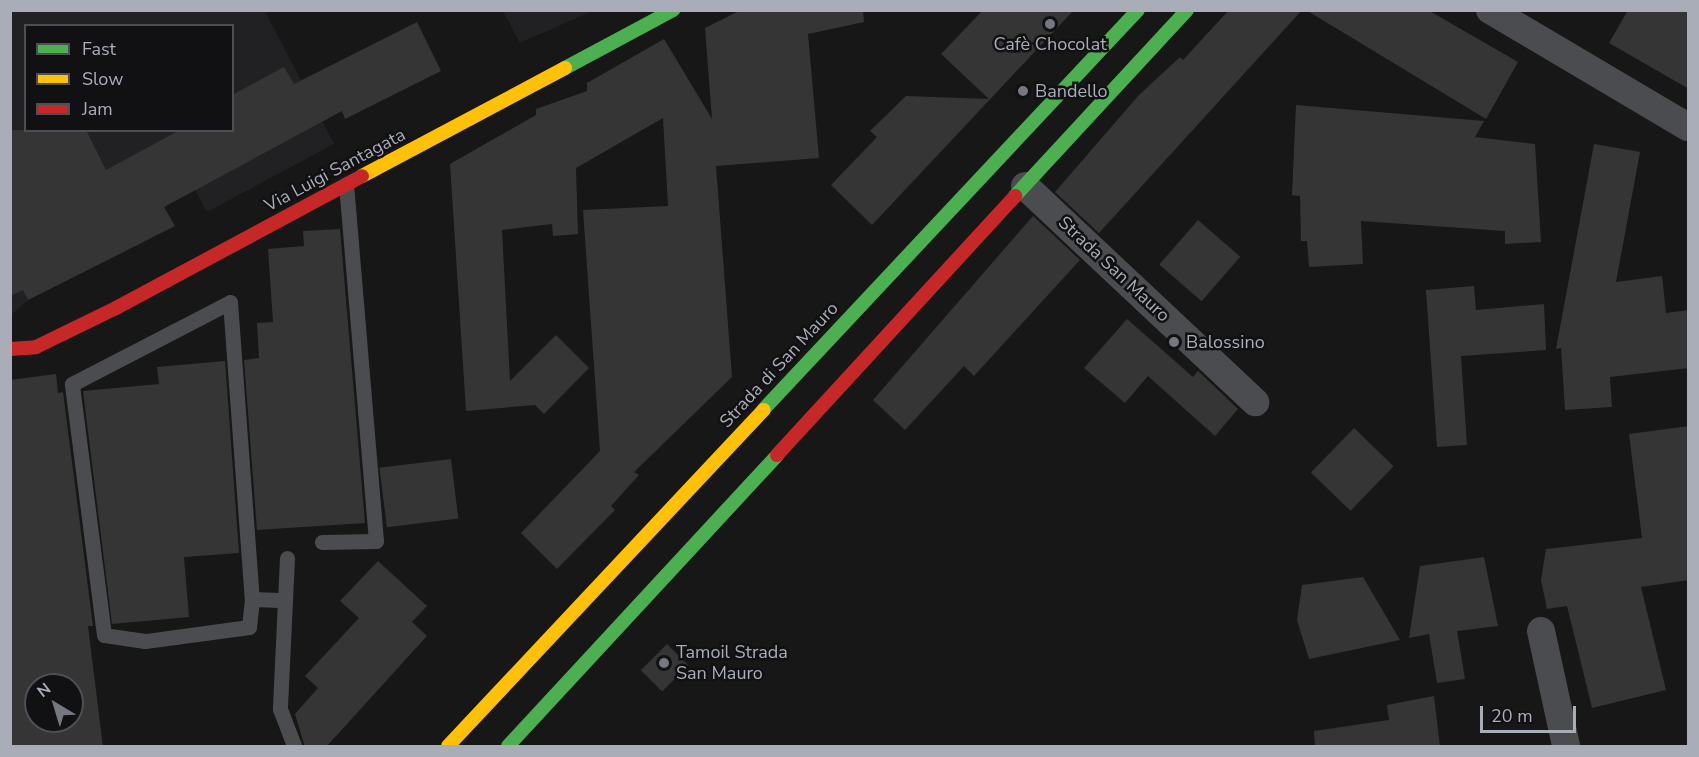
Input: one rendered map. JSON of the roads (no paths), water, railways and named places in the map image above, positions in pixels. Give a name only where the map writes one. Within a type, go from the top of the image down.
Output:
[{"type":"main road","name":"Via Luigi Santagata","points":[[10,349],[36,347],[673,10]]},
{"type":"main road","name":"Strada di San Mauro","points":[[448,747],[1138,10]]},
{"type":"main road","points":[[508,747],[1187,10]]},
{"type":"street","points":[[1490,10],[1689,127]]},
{"type":"street","name":"Strada San Mauro","points":[[1025,186],[1255,402]]},
{"type":"street","points":[[1541,631],[1566,747]]},
{"type":"lane","points":[[322,543],[376,541],[346,184]]},
{"type":"lane","points":[[230,302],[245,504],[252,598],[249,627],[145,641],[104,635],[72,384],[230,302]]},
{"type":"lane","points":[[287,558],[280,709],[294,747]]},
{"type":"lane","points":[[252,598],[285,600]]},
{"type":"place","name":"Cafè Chocolat","points":[[1050,24]]},
{"type":"place","name":"Bandello","points":[[1023,91]]},
{"type":"place","name":"Balossino","points":[[1174,342]]},
{"type":"place","name":"Tamoil Strada San Mauro","points":[[664,663]]}]
